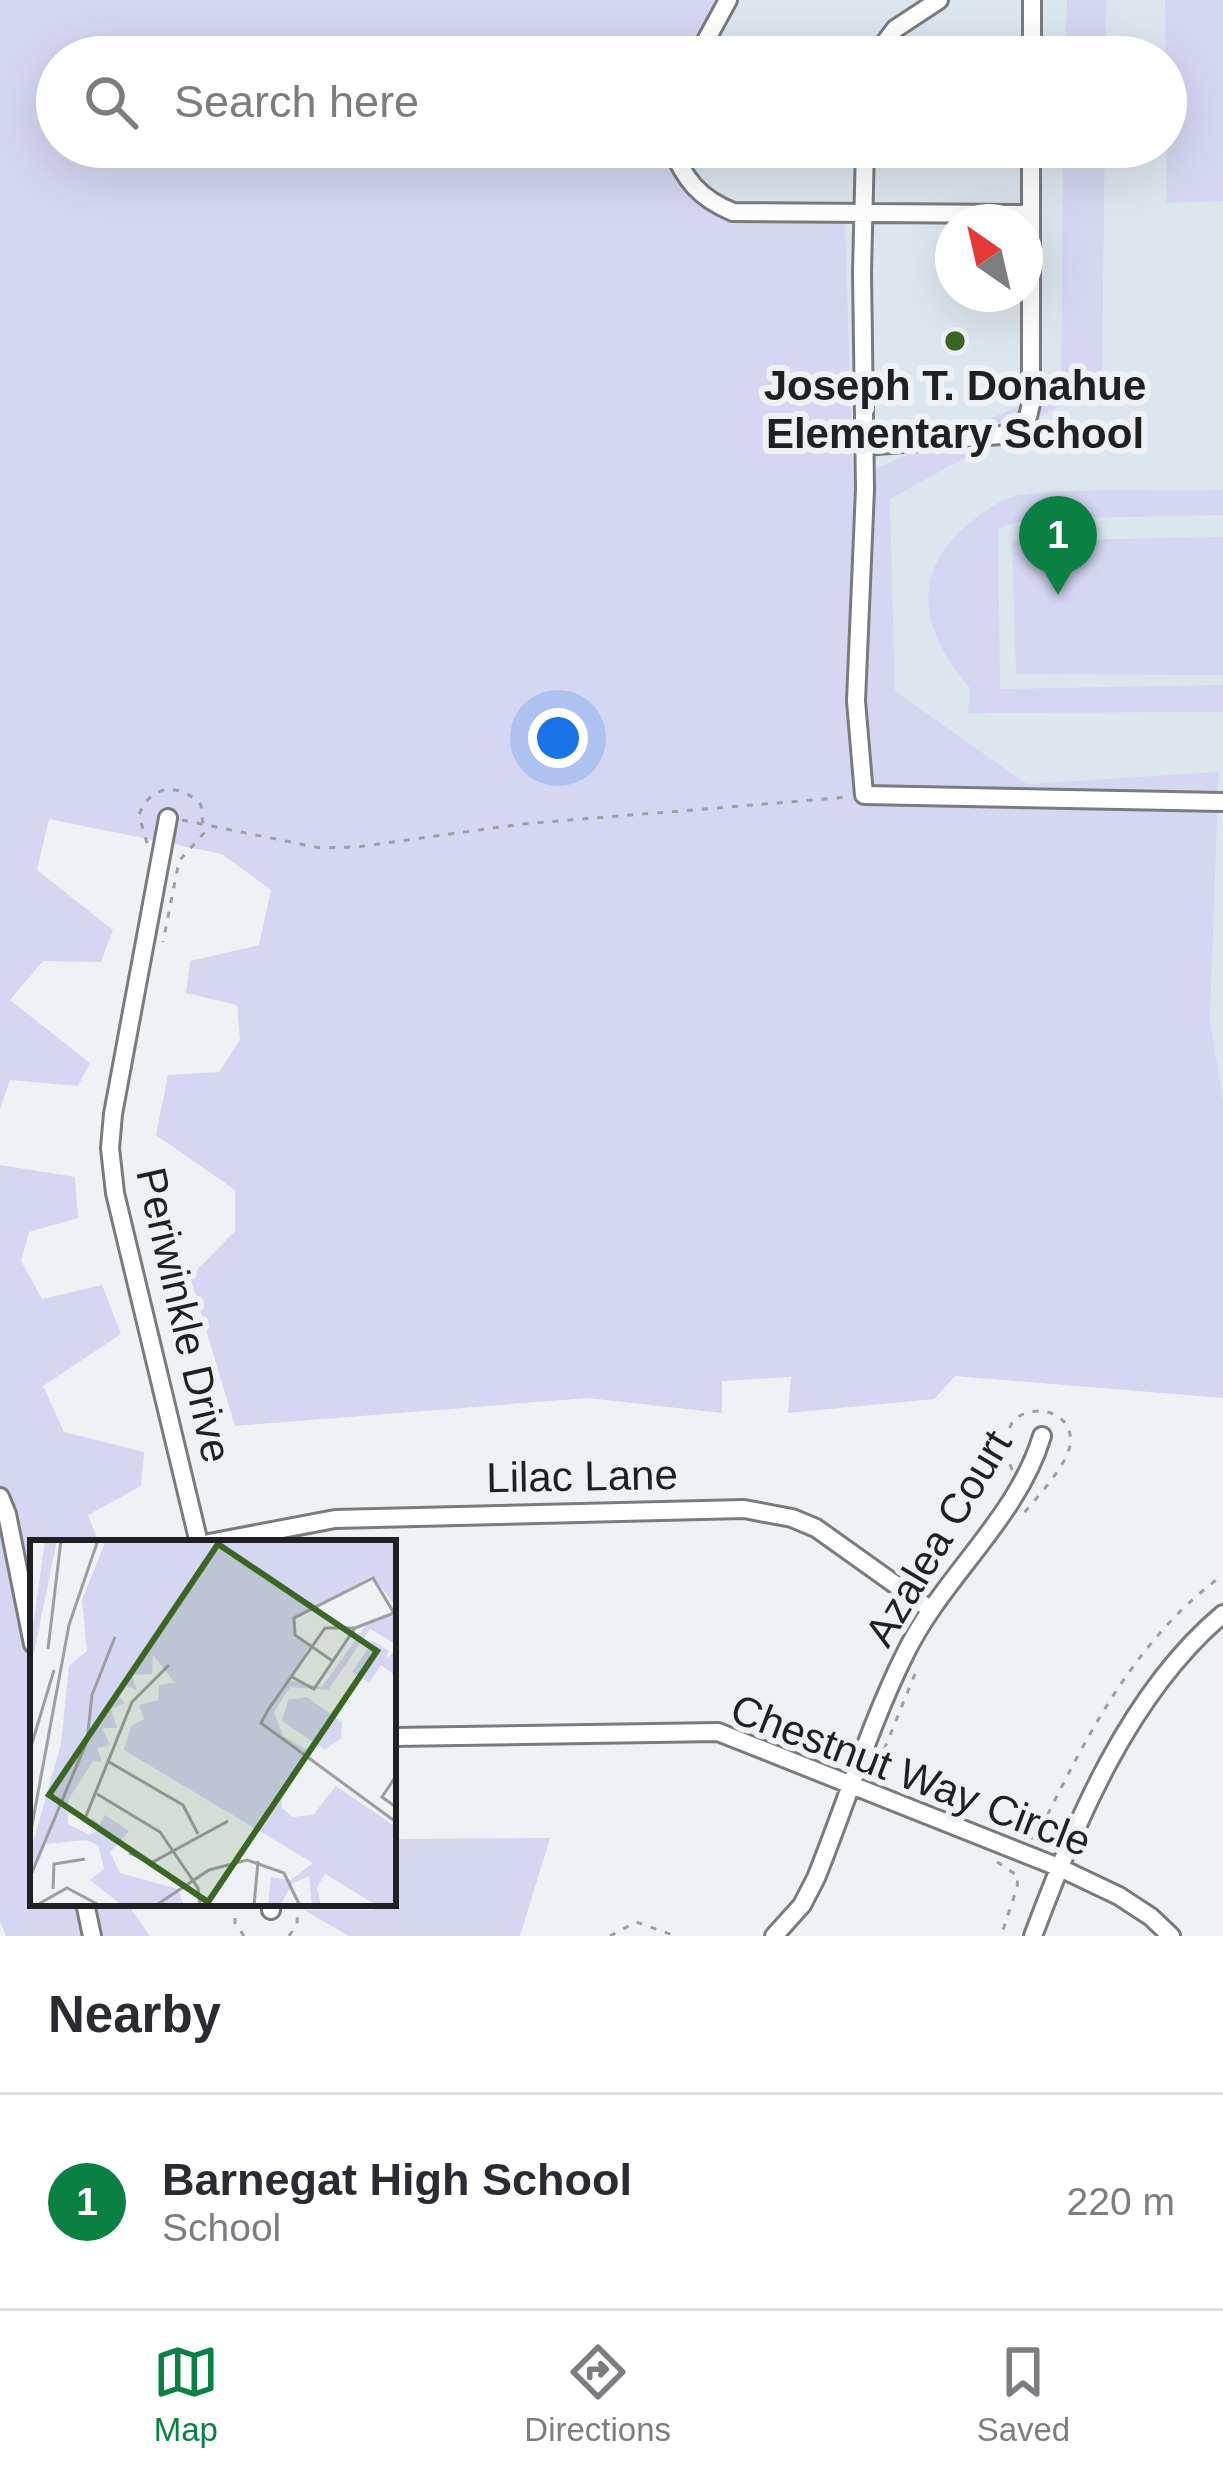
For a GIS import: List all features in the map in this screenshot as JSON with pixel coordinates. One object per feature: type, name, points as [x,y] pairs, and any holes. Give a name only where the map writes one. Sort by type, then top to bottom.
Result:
[{"type":"street","points":[[708,36],[728,0]]},
{"type":"street","points":[[890,36],[939,0]]},
{"type":"street","points":[[1032,0],[1032,36]]},
{"type":"street","points":[[682,168],[692,187],[711,203],[733,212],[935,215]]},
{"type":"street","points":[[864,168],[865,446],[856,701],[864,795],[1223,802]]},
{"type":"street","points":[[1031,168],[1031,204]]},
{"type":"street","points":[[865,446],[1013,434],[1026,425],[1031,404],[1031,312]]},
{"type":"street","name":"Periwinkle Drive","points":[[168,818],[112,1114],[110,1148],[130,1260],[203,1540]]},
{"type":"street","name":"Azalea Court","points":[[774,1936],[802,1905],[905,1654],[931,1610],[1018,1492],[1033,1468],[1042,1436]]},
{"type":"street","points":[[0,1497],[30,1629]]},
{"type":"street","name":"Lilac Lane","points":[[220,1540],[335,1519],[744,1509],[817,1528],[931,1610]]},
{"type":"street","points":[[1033,1936],[1058,1868],[1112,1760],[1160,1679],[1189,1643],[1223,1614]]},
{"type":"street","name":"Chestnut Way Circle","points":[[396,1737],[718,1732],[1058,1868],[1119,1896],[1151,1916],[1171,1936]]},
{"type":"street","points":[[86,1906],[92,1936]]},
{"type":"path","points":[[149,847],[141,835],[139,815],[152,794],[166,788],[191,794],[201,805],[205,825],[199,842],[179,861],[159,960]]},
{"type":"path","points":[[168,818],[320,848],[357,847],[522,824],[864,795]]},
{"type":"path","points":[[1011,1531],[1068,1455],[1070,1437],[1056,1414],[1037,1409],[1013,1420],[1004,1444],[1012,1475]]},
{"type":"path","points":[[1025,1840],[1037,1836],[1117,1689],[1145,1648],[1191,1600],[1223,1575]]},
{"type":"path","points":[[885,1782],[877,1767],[919,1664]]},
{"type":"path","points":[[984,1856],[1018,1876],[1001,1936]]},
{"type":"path","points":[[235,1906],[236,1923],[244,1936]]},
{"type":"path","points":[[289,1936],[297,1924],[298,1906]]},
{"type":"path","points":[[610,1936],[636,1922],[676,1936]]},
{"type":"shaded area","points":[[0,0],[740,0],[719,36],[36,36],[36,168],[686,168],[720,209],[845,215],[853,478],[1061,388],[1063,168],[1105,168],[1102,383],[890,499],[895,691],[1027,784],[1219,772],[1210,1020],[1223,1099],[1223,1398],[955,1376],[934,1399],[788,1413],[791,1377],[722,1381],[722,1413],[588,1398],[235,1426],[190,1277],[235,1231],[235,1190],[156,1135],[168,1075],[219,1072],[240,1040],[237,1005],[186,993],[190,961],[259,945],[271,890],[222,854],[49,819],[37,870],[113,930],[101,962],[43,961],[10,1000],[90,1063],[78,1086],[10,1080],[0,1109]]},
{"type":"shaded area","points":[[740,0],[1067,0],[1066,36],[719,36]]},
{"type":"shaded area","points":[[1067,0],[1106,0],[1106,36],[1066,36]]},
{"type":"shaded area","points":[[1106,0],[1223,0],[1223,1099],[1210,1020],[1219,773],[1027,784],[895,691],[890,499],[1102,383],[1105,168],[1187,168],[1187,36],[1106,36]]},
{"type":"shaded area","points":[[1165,0],[1223,0],[1223,201],[1167,203],[1167,168],[1187,168],[1187,36],[1165,36]]},
{"type":"shaded area","name":"Joseph T. Donahue Elementary School","points":[[686,168],[1063,168],[1061,388],[853,478],[845,216],[720,209]]},
{"type":"shaded area","points":[[1223,490],[1223,515],[1028,519],[998,528],[1000,689],[1223,685],[1223,712],[968,713],[970,688],[941,646],[928,604],[937,562],[971,522],[1019,495]]},
{"type":"shaded area","points":[[1223,537],[1223,675],[1016,674],[1012,541]]},
{"type":"shaded area","points":[[0,1165],[75,1177],[78,1218],[29,1232],[21,1261],[42,1299],[102,1285],[121,1334],[43,1386],[64,1432],[144,1452],[141,1486],[88,1515],[98,1540],[30,1540],[30,1906],[129,1906],[150,1936],[6,1936],[0,1921]]},
{"type":"shaded area","points":[[550,1838],[520,1936],[349,1936],[304,1910],[396,1906],[396,1839]]},
{"type":"place","name":"Joseph T. Donahue Elementary School","points":[[955,341]]},
{"type":"place","name":"Barnegat High School","points":[[1058,595]]}]
